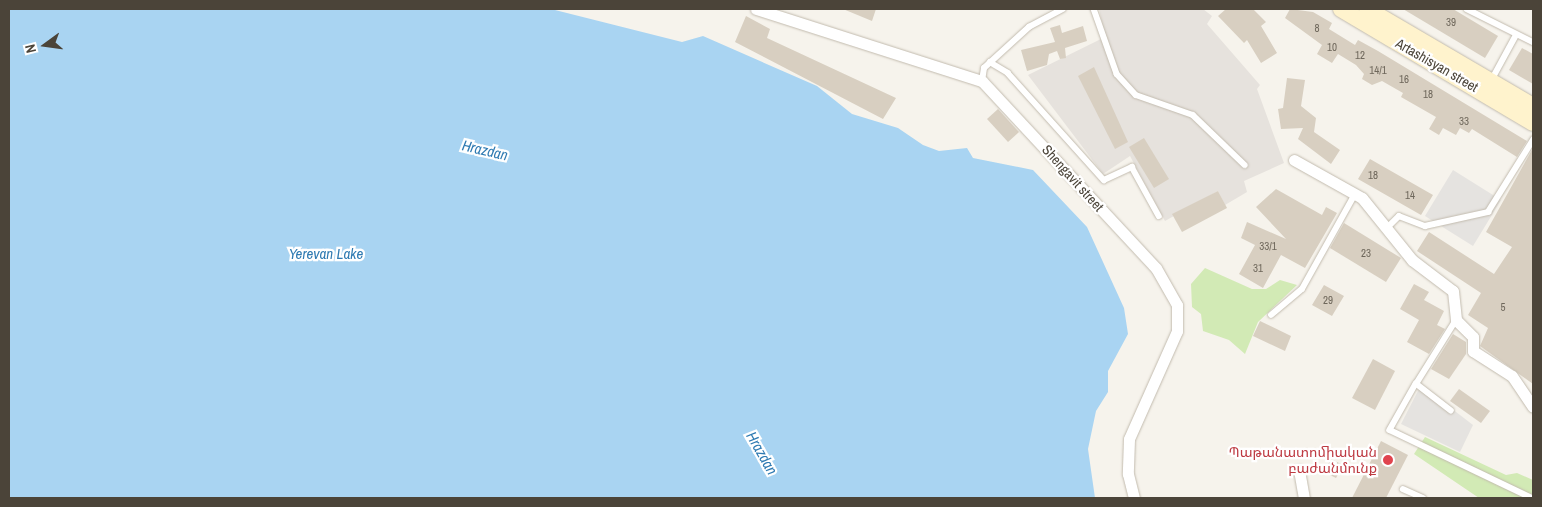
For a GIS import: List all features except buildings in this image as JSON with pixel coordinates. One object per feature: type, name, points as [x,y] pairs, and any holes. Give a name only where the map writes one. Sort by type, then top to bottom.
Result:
[{"type":"street","name":"Shengavit street","points":[[756,9],[982,81],[1156,268],[1177,305],[1177,331],[1129,439],[1128,474],[1134,498]]},
{"type":"street","name":"Artashisyan street","points":[[1341,9],[1488,88],[1533,106]]},
{"type":"street","name":"Artashisyan street","points":[[1373,10],[1488,88],[1533,122]]},
{"type":"street","points":[[1294,160],[1355,194],[1384,230],[1412,260],[1453,291],[1456,320],[1473,337],[1473,351],[1512,376],[1533,407]]},
{"type":"street","points":[[1298,470],[1304,498]]},
{"type":"lane","points":[[982,81],[990,62],[1028,27],[1063,9]]},
{"type":"lane","points":[[1094,9],[1117,74],[1136,95],[1194,115],[1245,164]]},
{"type":"lane","points":[[1467,9],[1515,37],[1533,42]]},
{"type":"lane","points":[[1488,88],[1515,37]]},
{"type":"lane","points":[[990,62],[1008,73],[1104,180],[1132,167],[1160,216]]},
{"type":"lane","points":[[1384,230],[1399,216],[1425,226],[1488,212],[1533,140]]},
{"type":"lane","points":[[1271,315],[1302,289],[1355,194]]},
{"type":"lane","points":[[1456,320],[1390,430],[1532,498]]},
{"type":"lane","points":[[1416,384],[1451,411]]},
{"type":"lane","points":[[1403,489],[1423,498]]},
{"type":"shaded area","points":[[1099,9],[1203,9],[1212,16],[1207,24],[1260,85],[1257,89],[1284,163],[1244,181],[1247,192],[1225,205],[1218,191],[1165,221],[1130,156],[1103,174],[1028,75],[1105,37]]},
{"type":"shaded area","points":[[1453,170],[1501,200],[1473,246],[1425,216]]},
{"type":"shaded area","points":[[1421,385],[1473,425],[1460,452],[1401,424]]},
{"type":"green space","points":[[1205,268],[1252,289],[1266,289],[1280,280],[1297,285],[1258,322],[1245,354],[1229,340],[1203,331],[1201,314],[1192,307],[1191,284]]},
{"type":"green space","points":[[1425,437],[1506,475],[1517,473],[1533,480],[1533,498],[1479,498],[1414,454]]},
{"type":"water","name":"Yerevan Lake","points":[[9,9],[551,9],[682,42],[703,36],[817,86],[852,114],[898,128],[923,145],[939,151],[967,148],[973,158],[1033,170],[1087,227],[1124,308],[1128,334],[1108,371],[1108,392],[1096,411],[1088,449],[1095,498],[9,498]]},
{"type":"place","name":"Պաթանատոմիական բաժանմունք","points":[[1388,460]]},
{"type":"water label","name":"Hrazdan","points":[[485,150]]},
{"type":"water label","name":"Hrazdan","points":[[762,453]]}]
